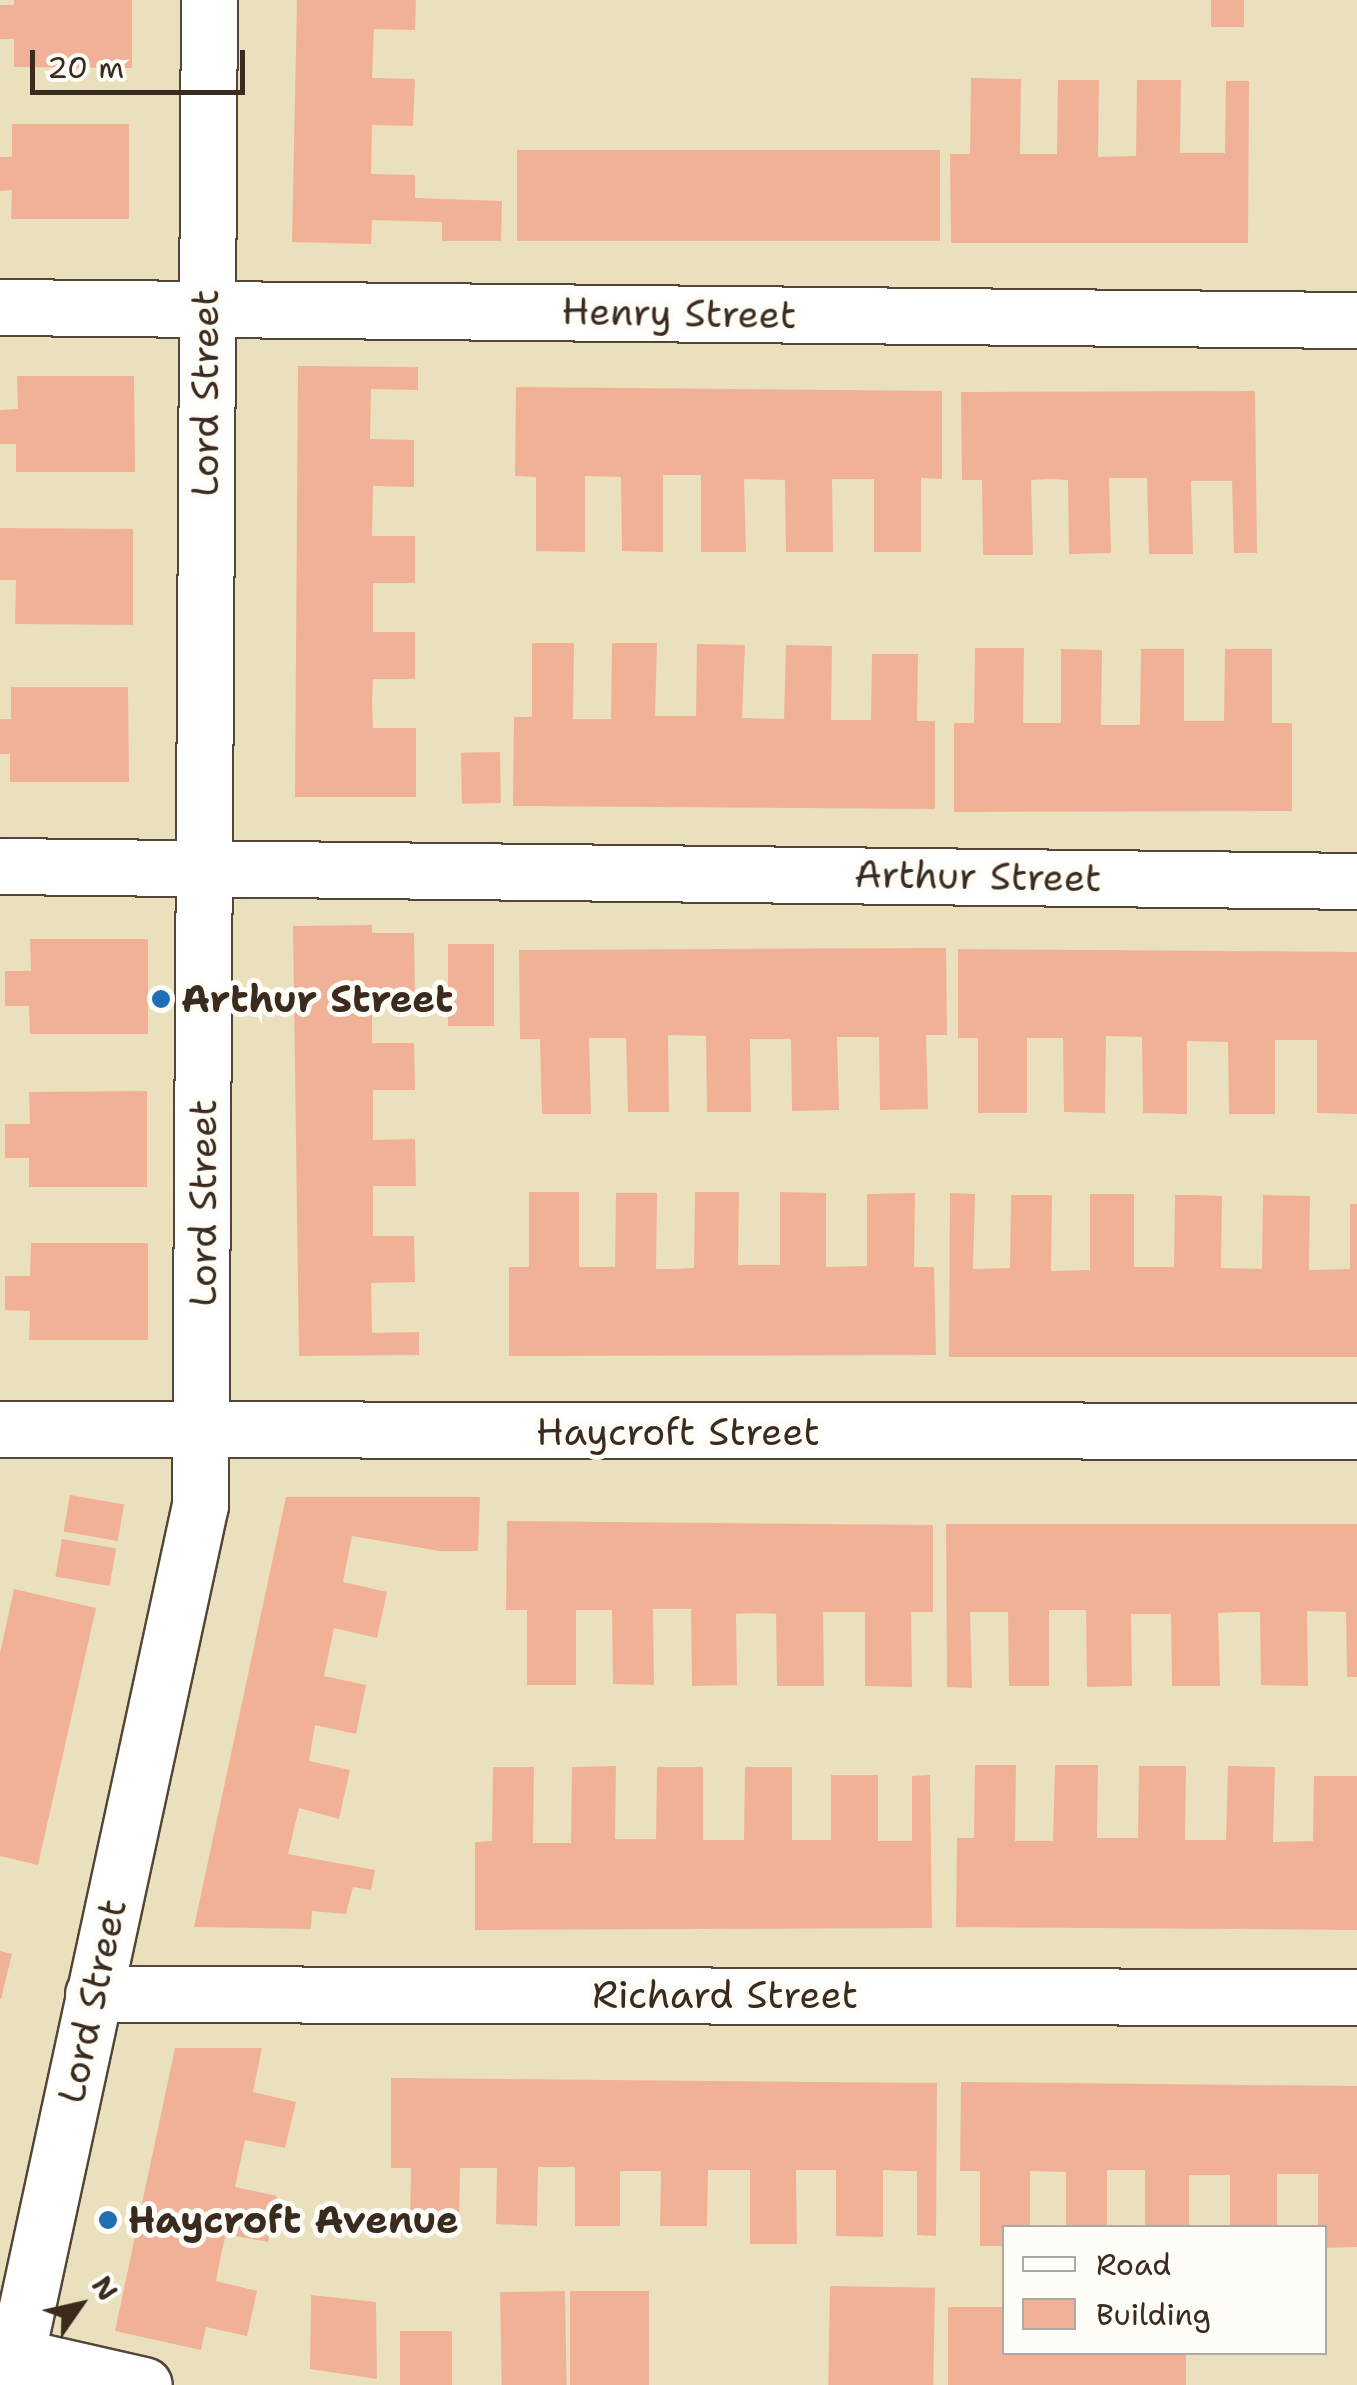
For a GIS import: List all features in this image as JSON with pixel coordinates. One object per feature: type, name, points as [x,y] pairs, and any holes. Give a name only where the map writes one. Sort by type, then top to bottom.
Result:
[{"type":"street","name":"Lord Street","points":[[13,2370],[200,1504],[204,1433],[209,0]]},
{"type":"street","name":"Henry Street","points":[[0,307],[1357,320]]},
{"type":"street","name":"Arthur Street","points":[[0,866],[1357,881]]},
{"type":"street","name":"Haycroft Street","points":[[0,1430],[1357,1431]]},
{"type":"street","name":"Richard Street","points":[[93,1994],[1357,1996]]},
{"type":"street","points":[[13,2370],[144,2385]]},
{"type":"building","points":[[14,0],[132,0],[132,68],[14,67],[14,39],[0,39],[0,5],[14,5]]},
{"type":"building","points":[[297,0],[416,0],[415,30],[374,29],[372,78],[415,79],[413,126],[372,125],[371,174],[415,175],[415,198],[502,201],[501,241],[442,241],[442,222],[372,220],[371,244],[292,242]]},
{"type":"building","points":[[1211,0],[1244,0],[1244,27],[1211,27]]},
{"type":"building","points":[[971,78],[1021,79],[1020,154],[1057,154],[1058,80],[1099,80],[1098,157],[1136,156],[1137,80],[1181,80],[1180,153],[1225,153],[1226,81],[1249,81],[1248,243],[951,243],[950,154],[970,154]]},
{"type":"building","points":[[12,124],[129,124],[129,219],[11,219],[12,190],[0,191],[0,157],[12,157]]},
{"type":"building","points":[[517,150],[940,150],[940,241],[517,241]]},
{"type":"building","points":[[298,366],[418,367],[418,390],[371,389],[370,439],[414,440],[414,487],[373,486],[372,536],[415,536],[415,583],[373,583],[373,632],[415,632],[415,679],[373,679],[372,701],[373,728],[416,728],[416,797],[295,797]]},
{"type":"building","points":[[17,376],[134,376],[135,472],[16,472],[16,444],[0,444],[0,410],[18,409]]},
{"type":"building","points":[[516,387],[942,391],[942,479],[921,478],[921,552],[874,552],[874,479],[832,479],[833,552],[786,552],[785,480],[744,479],[746,552],[701,552],[701,475],[663,475],[663,552],[622,551],[621,477],[585,476],[585,552],[536,551],[536,477],[515,476]]},
{"type":"building","points":[[1255,391],[1257,553],[1234,553],[1232,481],[1191,481],[1193,554],[1149,554],[1147,478],[1109,478],[1111,553],[1069,554],[1068,480],[1051,479],[1031,480],[1033,555],[983,555],[982,480],[962,480],[961,392]]},
{"type":"building","points":[[0,528],[133,529],[133,625],[15,624],[16,580],[0,580]]},
{"type":"building","points":[[532,643],[574,643],[573,719],[611,719],[612,643],[657,643],[655,716],[696,716],[697,644],[745,645],[742,718],[784,719],[786,645],[832,646],[831,720],[871,720],[872,654],[918,654],[917,721],[935,721],[935,809],[513,806],[514,717],[532,717]]},
{"type":"building","points":[[975,648],[1024,648],[1023,723],[1061,723],[1061,649],[1102,650],[1101,725],[1140,725],[1141,649],[1184,649],[1184,721],[1224,721],[1225,649],[1272,649],[1272,723],[1292,723],[1292,811],[954,812],[954,723],[974,723]]},
{"type":"building","points":[[11,687],[128,687],[129,782],[10,782],[10,754],[0,754],[0,719],[11,719]]},
{"type":"building","points":[[500,752],[501,803],[462,804],[461,753]]},
{"type":"building","points":[[372,925],[372,933],[414,933],[415,994],[372,994],[372,1043],[414,1043],[415,1090],[373,1090],[373,1140],[415,1139],[416,1186],[373,1186],[373,1236],[414,1236],[415,1282],[371,1283],[372,1333],[419,1332],[419,1355],[299,1356],[293,926]]},
{"type":"building","points":[[30,939],[148,939],[148,1034],[30,1034],[29,1006],[5,1006],[5,971],[31,971]]},
{"type":"building","points":[[448,944],[494,944],[494,1026],[448,1026]]},
{"type":"building","points":[[946,948],[947,1035],[926,1035],[928,1109],[880,1110],[879,1037],[837,1037],[839,1110],[792,1111],[791,1039],[750,1039],[751,1112],[707,1112],[706,1036],[668,1035],[669,1112],[628,1112],[626,1038],[589,1038],[591,1114],[542,1114],[540,1039],[520,1039],[519,950]]},
{"type":"building","points":[[958,949],[1357,952],[1357,1114],[1317,1113],[1317,1040],[1275,1040],[1275,1114],[1229,1114],[1228,1042],[1187,1041],[1187,1114],[1143,1113],[1142,1037],[1106,1036],[1105,1113],[1064,1112],[1063,1038],[1027,1038],[1027,1113],[978,1113],[978,1038],[958,1038]]},
{"type":"building","points":[[147,1091],[147,1187],[29,1187],[29,1158],[5,1158],[5,1124],[30,1124],[29,1092]]},
{"type":"building","points":[[529,1192],[579,1192],[579,1267],[615,1267],[616,1193],[657,1193],[656,1269],[694,1268],[695,1192],[739,1192],[738,1265],[780,1265],[780,1192],[826,1193],[826,1267],[867,1266],[867,1194],[915,1193],[914,1267],[934,1267],[936,1355],[509,1356],[509,1267],[529,1267]]},
{"type":"building","points":[[950,1193],[975,1194],[973,1269],[1010,1268],[1011,1195],[1052,1195],[1051,1271],[1090,1270],[1090,1194],[1134,1194],[1134,1267],[1174,1267],[1175,1195],[1198,1195],[1222,1196],[1221,1268],[1262,1269],[1263,1195],[1310,1196],[1309,1270],[1350,1269],[1350,1204],[1357,1204],[1357,1357],[949,1357]]},
{"type":"building","points":[[31,1243],[148,1243],[148,1340],[29,1340],[30,1311],[5,1310],[5,1276],[30,1276]]},
{"type":"building","points":[[70,1495],[124,1505],[118,1541],[64,1531]]},
{"type":"building","points":[[286,1497],[480,1497],[478,1551],[440,1551],[352,1536],[343,1582],[387,1592],[377,1638],[334,1628],[324,1676],[366,1685],[356,1734],[315,1725],[309,1761],[350,1770],[339,1819],[299,1808],[288,1854],[375,1870],[371,1890],[353,1887],[346,1914],[312,1911],[311,1929],[194,1927]]},
{"type":"building","points":[[507,1521],[933,1525],[933,1612],[911,1612],[912,1687],[865,1686],[865,1612],[823,1612],[824,1686],[777,1686],[776,1614],[756,1613],[736,1614],[737,1685],[692,1686],[691,1609],[653,1609],[654,1685],[613,1684],[612,1610],[576,1610],[576,1685],[527,1685],[527,1610],[506,1610]]},
{"type":"building","points":[[946,1524],[1357,1524],[1357,1677],[1347,1677],[1346,1612],[1307,1611],[1308,1686],[1261,1685],[1260,1612],[1240,1612],[1218,1613],[1220,1686],[1172,1686],[1171,1614],[1131,1614],[1132,1686],[1087,1687],[1086,1610],[1049,1610],[1049,1686],[1009,1686],[1008,1612],[970,1612],[972,1688],[947,1687]]},
{"type":"building","points":[[62,1539],[116,1549],[110,1586],[55,1576]]},
{"type":"building","points":[[14,1589],[96,1608],[38,1865],[0,1856],[0,1653]]},
{"type":"building","points":[[975,1765],[1016,1765],[1015,1841],[1053,1841],[1055,1765],[1098,1765],[1097,1838],[1138,1838],[1139,1766],[1186,1766],[1185,1840],[1226,1840],[1228,1766],[1275,1767],[1273,1842],[1313,1841],[1314,1776],[1357,1776],[1357,1930],[956,1927],[957,1838],[974,1838]]},
{"type":"building","points":[[616,1766],[615,1839],[656,1839],[657,1767],[703,1767],[703,1840],[744,1840],[745,1767],[792,1767],[792,1840],[831,1840],[831,1775],[878,1775],[878,1841],[912,1841],[912,1776],[930,1775],[932,1928],[475,1930],[475,1842],[492,1841],[493,1767],[534,1767],[533,1843],[571,1843],[572,1767]]},
{"type":"building","points":[[0,1951],[12,1954],[1,1999],[0,1999]]},
{"type":"building","points":[[175,2048],[262,2048],[253,2092],[296,2102],[285,2148],[245,2140],[235,2187],[277,2196],[268,2242],[226,2234],[221,2255],[216,2281],[257,2291],[247,2336],[206,2327],[201,2350],[115,2331]]},
{"type":"building","points":[[391,2078],[937,2083],[936,2236],[917,2235],[917,2171],[883,2170],[883,2237],[836,2236],[836,2170],[796,2170],[797,2244],[750,2244],[750,2170],[708,2170],[707,2226],[660,2226],[661,2171],[620,2171],[620,2226],[575,2226],[575,2167],[538,2167],[537,2226],[496,2224],[497,2168],[460,2168],[459,2226],[410,2225],[411,2168],[391,2168]]},
{"type":"building","points":[[961,2082],[1357,2086],[1357,2247],[1327,2248],[1327,2225],[1318,2225],[1318,2174],[1277,2174],[1277,2225],[1230,2225],[1230,2175],[1189,2175],[1189,2225],[1145,2225],[1145,2170],[1107,2170],[1107,2225],[1066,2225],[1066,2172],[1030,2171],[1030,2225],[1002,2225],[1002,2246],[980,2246],[980,2171],[960,2171]]},
{"type":"building","points":[[830,2286],[935,2288],[933,2385],[828,2385]]},
{"type":"building","points":[[565,2291],[567,2385],[502,2385],[500,2292]]},
{"type":"building","points":[[570,2291],[649,2291],[649,2385],[570,2385]]},
{"type":"building","points":[[311,2295],[376,2302],[377,2379],[310,2369]]},
{"type":"building","points":[[948,2307],[1002,2307],[1002,2355],[1186,2355],[1186,2385],[948,2385]]},
{"type":"building","points":[[400,2331],[452,2331],[452,2385],[400,2385]]},
{"type":"place","name":"Arthur Street","points":[[161,999]]},
{"type":"place","name":"Haycroft Avenue","points":[[108,2220]]}]
